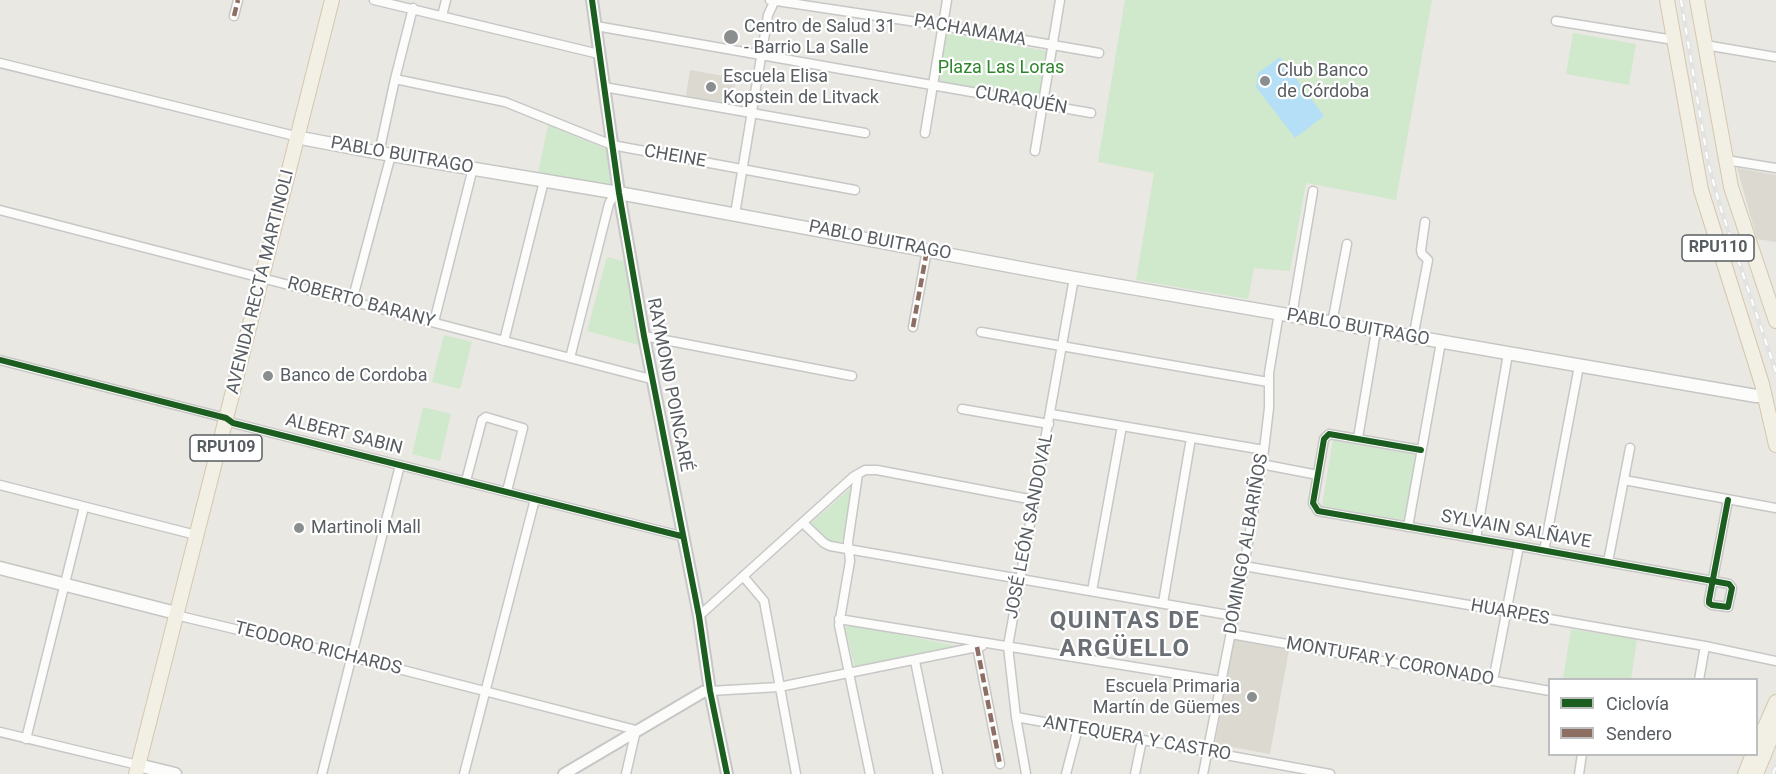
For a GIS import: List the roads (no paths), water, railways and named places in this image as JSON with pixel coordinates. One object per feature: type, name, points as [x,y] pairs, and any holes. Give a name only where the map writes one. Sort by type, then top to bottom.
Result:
[{"type":"main road","name":"AVENIDA RECTA MARTINOLI","points":[[302,138],[332,0]]},
{"type":"main road","name":"AVENIDA RECTA MARTINOLI","points":[[141,770],[265,279],[340,0]]},
{"type":"main road","name":"RPU110","points":[[1667,0],[1701,190],[1769,397]]},
{"type":"main road","name":"RPU110","points":[[1697,0],[1736,204],[1772,298],[1776,321]]},
{"type":"main road","name":"PABLO BUITRAGO","points":[[302,138],[617,192],[1074,278],[1413,338],[1769,397]]},
{"type":"main road","points":[[1769,397],[1776,445]]},
{"type":"main road","name":"AVENIDA RECTA MARTINOLI","points":[[180,615],[196,535],[230,421]]},
{"type":"main road","name":"TEODORO RICHARDS","points":[[0,568],[180,615]]},
{"type":"main road","points":[[1758,742],[1776,702]]},
{"type":"main road","points":[[1756,774],[1776,726]]},
{"type":"main road","points":[[1745,774],[1752,756]]},
{"type":"main road","points":[[141,770],[175,774]]},
{"type":"street","points":[[234,15],[238,0]]},
{"type":"street","points":[[374,0],[599,54]]},
{"type":"street","points":[[442,16],[446,0]]},
{"type":"street","name":"RAYMOND POINCARÉ","points":[[592,0],[617,192],[681,536],[699,616],[710,691],[727,774]]},
{"type":"street","points":[[735,214],[768,15],[773,0]]},
{"type":"street","name":"PACHAMAMA","points":[[773,0],[1099,53]]},
{"type":"street","points":[[925,133],[947,0]]},
{"type":"street","points":[[1035,151],[1060,0]]},
{"type":"street","points":[[352,302],[385,154],[395,79],[413,8]]},
{"type":"street","points":[[1556,21],[1674,40]]},
{"type":"street","name":"CURAQUÉN","points":[[596,26],[1091,113]]},
{"type":"street","points":[[1705,45],[1776,57]]},
{"type":"street","name":"PABLO BUITRAGO","points":[[0,63],[302,138]]},
{"type":"street","name":"CHEINE","points":[[395,79],[504,102],[612,145],[855,189]]},
{"type":"street","points":[[604,87],[865,133]]},
{"type":"street","points":[[1726,160],[1776,168]]},
{"type":"street","points":[[434,322],[473,168]]},
{"type":"street","points":[[504,341],[544,181]]},
{"type":"street","name":"DOMINGO ALBARIÑOS","points":[[1203,774],[1244,566],[1261,464],[1269,408],[1268,382],[1286,314],[1313,191]]},
{"type":"street","points":[[570,358],[609,204],[617,192]]},
{"type":"street","name":"ROBERTO BARANY","points":[[0,210],[651,379]]},
{"type":"street","points":[[1413,338],[1428,260],[1420,250],[1425,222]]},
{"type":"street","points":[[1332,323],[1347,244]]},
{"type":"street","points":[[913,327],[927,250]]},
{"type":"street","name":"JOSÉ LEÓN SANDOVAL","points":[[1026,774],[1016,717],[1008,646],[1074,278]]},
{"type":"street","points":[[1358,438],[1376,331]]},
{"type":"street","points":[[981,332],[1268,382]]},
{"type":"street","points":[[644,336],[852,376]]},
{"type":"street","points":[[1408,527],[1441,342]]},
{"type":"street","points":[[1476,538],[1508,354]]},
{"type":"street","name":"ALBERT SABIN","points":[[0,360],[681,536]]},
{"type":"street","points":[[1544,550],[1579,366]]},
{"type":"street","points":[[962,409],[1049,424]]},
{"type":"street","points":[[1051,414],[1263,450]]},
{"type":"street","points":[[466,481],[482,420],[486,417],[523,429],[507,491]]},
{"type":"street","points":[[1092,591],[1122,426]]},
{"type":"street","points":[[1261,464],[1318,475],[1324,439],[1329,434],[1421,450]]},
{"type":"street","points":[[1163,603],[1191,438]]},
{"type":"street","points":[[1608,562],[1630,448]]},
{"type":"street","points":[[322,774],[400,465]]},
{"type":"street","points":[[699,616],[858,474],[865,471],[877,470],[1034,500]]},
{"type":"street","points":[[858,474],[848,550],[850,561],[839,619],[870,774]]},
{"type":"street","name":"SYLVAIN SALÑAVE","points":[[1318,475],[1313,503],[1318,511],[1713,581]]},
{"type":"street","points":[[1624,480],[1776,508]]},
{"type":"street","points":[[0,485],[196,535]]},
{"type":"street","points":[[464,774],[535,499]]},
{"type":"street","points":[[1713,581],[1729,584],[1732,588],[1728,607],[1709,603],[1713,581],[1728,500]]},
{"type":"street","points":[[26,739],[84,507]]},
{"type":"street","points":[[803,524],[824,543],[848,550],[1234,616]]},
{"type":"street","points":[[1493,681],[1519,546]]},
{"type":"street","name":"HUARPES","points":[[1244,566],[1705,646],[1776,662]]},
{"type":"street","points":[[743,576],[764,601],[796,774]]},
{"type":"street","name":"TEODORO RICHARDS","points":[[180,615],[485,690],[636,730]]},
{"type":"street","points":[[839,619],[1221,681]]},
{"type":"street","name":"MONTUFAR Y CORONADO","points":[[1231,634],[1548,691]]},
{"type":"street","points":[[564,774],[703,692],[779,687],[988,645]]},
{"type":"street","points":[[1699,678],[1705,646]]},
{"type":"street","points":[[977,647],[1000,764]]},
{"type":"street","points":[[915,661],[938,774]]},
{"type":"street","name":"ANTEQUERA Y CASTRO","points":[[1016,717],[1326,774]]},
{"type":"street","points":[[1066,774],[1078,728]]},
{"type":"street","points":[[626,774],[636,730]]},
{"type":"street","points":[[0,732],[141,770]]},
{"type":"street","points":[[1135,774],[1142,740]]},
{"type":"street","points":[[1579,774],[1582,756]]},
{"type":"water","points":[[1280,57],[1324,116],[1295,138],[1256,87],[1258,73]]},
{"type":"railway","points":[[1681,0],[1708,163],[1721,209],[1776,372]]},
{"type":"railway","points":[[1773,774],[1776,766]]},
{"type":"place","name":"Centro de Salud 31 - Barrio La Salle","points":[[731,37]]},
{"type":"place","name":"Club Banco de Córdoba","points":[[1265,81]]},
{"type":"place","name":"Escuela Elisa Kopstein de Litvack","points":[[711,87]]},
{"type":"place","name":"Banco de Cordoba","points":[[268,376]]},
{"type":"place","name":"Martinoli Mall","points":[[299,528]]},
{"type":"place","name":"Escuela Primaria Martín de Güemes","points":[[1252,697]]},
{"type":"district","name":"QUINTAS DE ARGÜELLO","points":[[1125,636]]},
{"type":"park label","name":"Plaza Las Loras","points":[[1001,68]]}]
